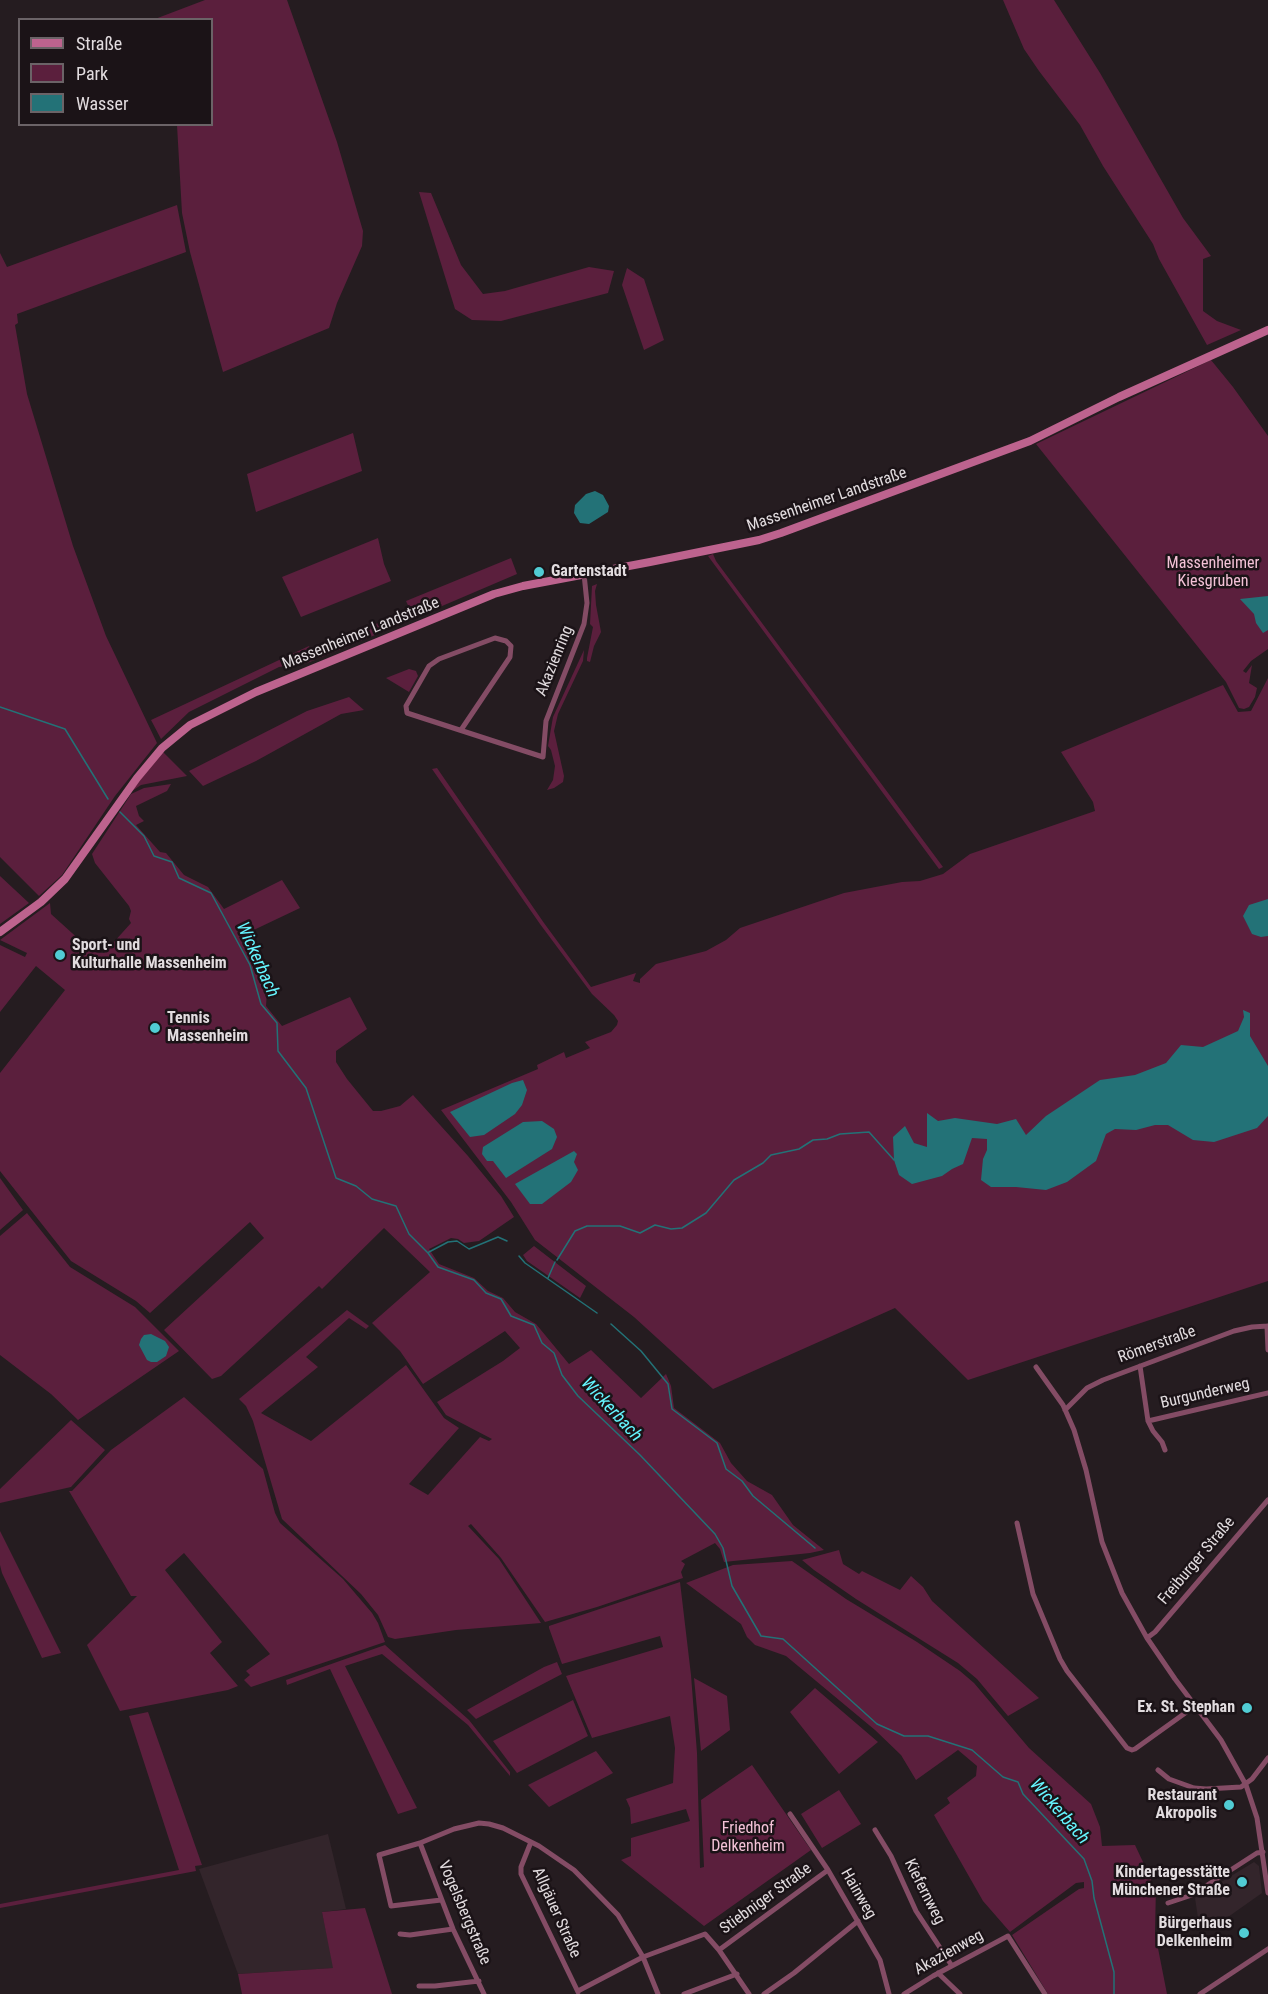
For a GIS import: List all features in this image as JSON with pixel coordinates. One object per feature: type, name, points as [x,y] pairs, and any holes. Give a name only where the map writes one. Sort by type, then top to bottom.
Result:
[{"type":"street","name":"Massenheimer Landstraße","points":[[0,932],[54,891],[65,879],[150,761],[178,734],[205,716],[255,692],[494,594],[523,586],[759,540],[781,533],[1030,441],[1150,383],[1268,330]]},
{"type":"street","name":"Akazienring","points":[[461,730],[543,757],[546,721],[584,624],[587,603],[584,574]]},
{"type":"street","points":[[495,638],[506,641],[511,645],[510,657],[461,730],[407,713],[406,706],[423,672],[439,659],[495,638]]},
{"type":"street","points":[[1268,1326],[1268,1350]]},
{"type":"street","name":"Römerstraße","points":[[1065,1410],[1087,1388],[1140,1366],[1234,1331],[1268,1326]]},
{"type":"street","points":[[1140,1366],[1148,1421],[1165,1450]]},
{"type":"street","points":[[1036,1367],[1050,1384],[1065,1410],[1082,1456],[1102,1542],[1112,1572],[1147,1638],[1230,1755],[1246,1785],[1256,1814],[1268,1893]]},
{"type":"street","name":"Burgunderweg","points":[[1148,1421],[1268,1393]]},
{"type":"street","name":"Freiburger Straße","points":[[1147,1638],[1155,1632],[1268,1500]]},
{"type":"street","points":[[1017,1522],[1033,1593],[1060,1659],[1127,1748],[1135,1749],[1195,1706]]},
{"type":"street","points":[[1158,1770],[1169,1779],[1200,1789],[1246,1785],[1268,1758]]},
{"type":"street","name":"Hainweg","points":[[790,1814],[828,1870],[880,1960],[889,1994]]},
{"type":"street","points":[[441,1900],[391,1906],[378,1856],[420,1843],[454,1829],[484,1823],[503,1828],[531,1842],[574,1869],[618,1916],[644,1957],[658,1994]]},
{"type":"street","name":"Kiefernweg","points":[[875,1830],[891,1856],[916,1911],[952,1966]]},
{"type":"street","name":"Allgäuer Straße","points":[[531,1842],[521,1867],[521,1874],[578,1992]]},
{"type":"street","name":"Vogelsbergstraße","points":[[420,1843],[453,1929],[484,1994]]},
{"type":"street","points":[[1168,1903],[1192,1895],[1263,1851]]},
{"type":"street","name":"Stiebniger Straße","points":[[719,1950],[828,1870]]},
{"type":"street","points":[[764,1994],[795,1973],[858,1921]]},
{"type":"street","points":[[400,1934],[410,1935],[453,1929]]},
{"type":"street","points":[[578,1992],[644,1957],[705,1934],[737,1974],[749,1994]]},
{"type":"street","name":"Akazienweg","points":[[908,1993],[938,1973],[1008,1936],[1045,1994]]},
{"type":"street","points":[[1200,1994],[1268,1948]]},
{"type":"street","points":[[938,1973],[960,1994]]},
{"type":"street","points":[[684,1994],[737,1974]]},
{"type":"street","points":[[419,1986],[478,1981]]},
{"type":"shaded area","points":[[328,1834],[346,1909],[322,1912],[334,1968],[238,1974],[199,1869]]},
{"type":"shaded area","name":"Kindertagesstätte Münchener Straße","points":[[1254,1862],[1259,1866],[1262,1893],[1228,1917],[1198,1918],[1195,1898]]},
{"type":"green space","points":[[205,0],[287,0],[337,142],[363,231],[362,246],[337,303],[329,328],[223,372],[190,252],[182,213],[177,126],[213,126],[213,18],[158,18]]},
{"type":"green space","points":[[1003,0],[1054,0],[1100,73],[1183,218],[1211,256],[1203,259],[1203,311],[1217,321],[1241,330],[1207,345],[1153,244],[1103,166],[1080,125],[1024,49]]},
{"type":"green space","points":[[419,192],[431,193],[461,265],[483,294],[505,291],[589,267],[614,271],[608,293],[501,321],[472,320],[455,309]]},
{"type":"green space","points":[[177,205],[186,252],[17,314],[18,323],[15,325],[27,394],[73,546],[106,636],[157,743],[115,796],[62,875],[39,896],[0,857],[0,253],[7,267]]},
{"type":"green space","points":[[627,268],[644,279],[664,340],[644,350],[622,285]]},
{"type":"green space","name":"Massenheimer Kiesgruben","points":[[1211,360],[1268,436],[1268,649],[1251,661],[1243,671],[1246,673],[1252,665],[1249,683],[1257,688],[1249,707],[1244,709],[1239,708],[1226,682],[1036,444]]},
{"type":"green space","points":[[353,433],[362,471],[256,512],[247,474]]},
{"type":"green space","points":[[378,538],[391,581],[301,617],[282,577]]},
{"type":"green space","points":[[713,554],[943,867],[939,869],[708,556]]},
{"type":"green space","points":[[511,558],[517,574],[414,618],[406,601]]},
{"type":"green space","points":[[597,584],[596,605],[601,632],[590,662],[587,658],[593,627],[590,624],[592,586]]},
{"type":"green space","points":[[405,612],[409,621],[319,658],[315,649]]},
{"type":"green space","points":[[309,646],[315,660],[279,667],[189,712],[161,739],[151,720]]},
{"type":"green space","points":[[584,650],[583,661],[558,714],[554,731],[564,776],[563,782],[547,790],[553,780],[555,766],[548,746],[553,717]]},
{"type":"green space","points":[[409,669],[416,671],[418,676],[409,692],[386,678]]},
{"type":"green space","points":[[1268,678],[1268,1281],[968,1380],[895,1308],[713,1389],[634,1317],[535,1240],[511,1202],[441,1110],[538,1069],[537,1065],[564,1052],[566,1058],[590,1048],[585,1042],[611,1032],[618,1021],[592,994],[540,924],[432,769],[437,768],[591,987],[636,973],[633,981],[640,983],[640,979],[656,964],[706,951],[726,940],[740,928],[844,893],[902,882],[920,881],[943,874],[970,854],[1095,811],[1093,802],[1061,752],[1223,685],[1238,712],[1251,711]]},
{"type":"green space","points":[[349,697],[364,710],[341,714],[256,761],[203,786],[189,771],[307,711]]},
{"type":"green space","points":[[163,752],[187,776],[141,785],[132,791],[150,766]]},
{"type":"green space","points":[[171,784],[167,791],[136,806],[139,816],[144,821],[136,825],[160,852],[166,853],[184,875],[208,887],[224,909],[282,880],[300,908],[239,937],[255,961],[267,991],[266,1006],[282,1026],[350,997],[367,1029],[336,1051],[336,1062],[347,1079],[373,1111],[400,1106],[413,1095],[468,1156],[501,1196],[514,1217],[479,1241],[464,1243],[451,1238],[429,1249],[439,1264],[474,1278],[488,1291],[503,1298],[515,1312],[536,1324],[569,1364],[591,1350],[641,1398],[666,1374],[671,1386],[674,1408],[720,1443],[731,1463],[747,1481],[772,1495],[793,1525],[824,1550],[724,1562],[720,1549],[715,1543],[681,1561],[685,1564],[681,1572],[683,1578],[545,1622],[501,1558],[471,1524],[468,1526],[499,1559],[541,1623],[456,1630],[395,1639],[388,1637],[378,1615],[361,1594],[282,1519],[253,1421],[246,1406],[239,1399],[347,1310],[369,1326],[366,1329],[349,1318],[306,1357],[318,1367],[261,1413],[311,1441],[406,1365],[444,1418],[459,1428],[409,1484],[428,1495],[480,1437],[489,1441],[492,1439],[446,1415],[437,1402],[520,1348],[505,1331],[423,1384],[400,1351],[372,1323],[430,1272],[384,1228],[322,1289],[319,1286],[221,1376],[212,1379],[164,1330],[264,1238],[250,1222],[150,1313],[136,1301],[71,1261],[0,1171],[0,1073],[65,990],[36,966],[0,1012],[0,945],[25,957],[27,953],[0,940],[50,903],[51,914],[93,952],[104,953],[131,923],[129,919],[131,911],[95,863],[92,854],[131,794],[144,788]]},
{"type":"green space","points":[[0,876],[29,903],[0,924]]},
{"type":"green space","points":[[0,1178],[23,1210],[0,1230]]},
{"type":"green space","points":[[27,1213],[70,1267],[135,1307],[179,1351],[78,1420],[51,1394],[0,1355],[0,1236]]},
{"type":"green space","points":[[534,1246],[586,1286],[580,1298],[527,1261],[523,1255]]},
{"type":"green space","points":[[184,1397],[263,1469],[280,1523],[343,1579],[372,1613],[385,1642],[251,1687],[244,1680],[250,1675],[246,1671],[270,1654],[184,1553],[165,1570],[222,1642],[210,1653],[238,1686],[228,1690],[120,1711],[87,1645],[137,1596],[131,1596],[69,1491],[72,1491],[111,1450]]},
{"type":"green space","points":[[71,1420],[105,1450],[71,1487],[0,1503],[0,1489]]},
{"type":"green space","points":[[0,1531],[61,1653],[42,1658],[2,1573]]},
{"type":"green space","points":[[839,1550],[843,1564],[859,1574],[862,1571],[900,1590],[911,1576],[923,1587],[932,1601],[1039,1698],[1008,1716],[977,1679],[958,1663],[856,1599],[802,1560]]},
{"type":"green space","points":[[792,1561],[846,1599],[960,1671],[974,1683],[1029,1748],[1091,1804],[1100,1827],[1102,1846],[1135,1845],[1151,1879],[1150,1885],[1156,1886],[1155,1933],[1167,1994],[1048,1994],[1012,1935],[1079,1889],[1084,1888],[1084,1882],[1076,1883],[1010,1932],[983,1901],[934,1815],[950,1803],[947,1798],[976,1776],[977,1766],[958,1750],[916,1780],[901,1755],[875,1730],[786,1656],[755,1645],[747,1637],[741,1624],[686,1583],[733,1565]]},
{"type":"green space","name":"Friedhof Delkenheim","points":[[680,1582],[697,1753],[700,1868],[704,1867],[701,1800],[752,1765],[811,1850],[704,1926],[621,1860],[631,1856],[631,1838],[690,1821],[686,1809],[631,1824],[630,1808],[626,1799],[673,1783],[675,1748],[670,1716],[592,1738],[566,1676],[663,1647],[660,1636],[562,1664],[549,1628],[549,1626]]},
{"type":"green space","points":[[385,1645],[469,1720],[510,1772],[510,1776],[468,1725],[382,1654],[345,1666],[417,1808],[398,1814],[330,1669],[287,1685],[286,1680]]},
{"type":"green space","points":[[557,1662],[562,1674],[476,1719],[467,1710],[544,1667]]},
{"type":"green space","points":[[694,1678],[727,1696],[730,1730],[701,1751]]},
{"type":"green space","points":[[815,1688],[878,1742],[839,1774],[790,1712]]},
{"type":"green space","points":[[573,1700],[588,1736],[517,1773],[493,1741]]},
{"type":"green space","points":[[148,1712],[202,1865],[195,1866],[196,1871],[0,1908],[0,1904],[179,1870],[129,1716]]},
{"type":"green space","points":[[596,1751],[613,1773],[549,1807],[528,1785]]},
{"type":"green space","points":[[839,1790],[861,1824],[822,1848],[801,1814]]},
{"type":"green space","points":[[365,1908],[392,1994],[242,1994],[238,1974],[333,1968],[322,1912]]},
{"type":"water","points":[[595,491],[603,495],[609,506],[608,512],[589,524],[580,523],[574,513],[575,505],[586,494]]},
{"type":"water","points":[[1268,596],[1268,630],[1263,633],[1256,623],[1254,614],[1240,599]]},
{"type":"water","points":[[1268,899],[1268,936],[1261,937],[1252,934],[1243,916],[1249,905]]},
{"type":"water","points":[[1243,1010],[1250,1013],[1250,1036],[1268,1066],[1268,1116],[1257,1128],[1214,1142],[1193,1140],[1168,1125],[1155,1125],[1136,1130],[1115,1129],[1106,1134],[1096,1161],[1067,1182],[1046,1190],[991,1187],[981,1180],[987,1139],[972,1138],[963,1164],[942,1176],[912,1184],[899,1175],[894,1160],[893,1137],[905,1126],[914,1143],[927,1147],[927,1113],[938,1121],[955,1118],[997,1124],[1016,1119],[1026,1135],[1046,1116],[1100,1080],[1135,1075],[1166,1063],[1181,1045],[1203,1047],[1238,1031],[1244,1017]]},
{"type":"water","points":[[523,1080],[527,1090],[522,1105],[515,1114],[484,1135],[470,1137],[450,1112],[512,1083]]},
{"type":"water","points":[[542,1121],[554,1129],[557,1137],[552,1149],[506,1178],[493,1161],[487,1161],[482,1154],[483,1147],[523,1122]]},
{"type":"water","points":[[574,1151],[577,1154],[574,1162],[578,1170],[571,1182],[542,1204],[530,1204],[515,1184]]},
{"type":"water","points":[[151,1334],[165,1341],[169,1347],[166,1356],[157,1362],[147,1360],[139,1345],[144,1335]]},
{"type":"waterway","name":"Wickerbach","points":[[0,707],[65,729],[108,799]]},
{"type":"waterway","name":"Wickerbach","points":[[120,812],[144,836],[154,856],[172,862],[179,878],[211,893],[250,965],[261,1004],[277,1023],[278,1051],[306,1088],[336,1178],[356,1186],[372,1199],[396,1206],[409,1234],[438,1267],[474,1280],[486,1293],[501,1299],[511,1316],[534,1325],[542,1343],[554,1353],[562,1375],[578,1396],[640,1455],[715,1534],[723,1548],[732,1586],[761,1636],[783,1639],[877,1724],[904,1736],[928,1736],[972,1750],[1003,1777],[1018,1782],[1023,1794],[1084,1859],[1092,1881],[1094,1898],[1114,1972],[1114,1994]]},
{"type":"waterway","points":[[557,1260],[575,1231],[587,1226],[620,1226],[640,1233],[655,1225],[671,1229],[682,1228],[706,1213],[734,1180],[763,1163],[771,1155],[799,1149],[813,1140],[827,1139],[840,1134],[869,1132],[894,1160]]},
{"type":"waterway","points":[[429,1252],[448,1242],[457,1241],[469,1249],[498,1237],[507,1241]]},
{"type":"waterway","points":[[519,1256],[525,1263],[597,1313]]},
{"type":"waterway","points":[[548,1278],[555,1262]]},
{"type":"waterway","points":[[611,1324],[641,1351],[668,1384],[672,1409],[717,1443],[726,1469],[742,1481],[753,1496],[815,1548]]},
{"type":"place","name":"Gartenstadt","points":[[539,572]]},
{"type":"place","name":"Sport- und Kulturhalle Massenheim","points":[[60,955]]},
{"type":"place","name":"Tennis Massenheim","points":[[155,1028]]},
{"type":"place","name":"Ex. St. Stephan","points":[[1247,1708]]},
{"type":"place","name":"Restaurant Akropolis","points":[[1229,1805]]},
{"type":"place","name":"Kindertagesstätte Münchener Straße","points":[[1242,1882]]},
{"type":"place","name":"Bürgerhaus Delkenheim","points":[[1244,1933]]}]
